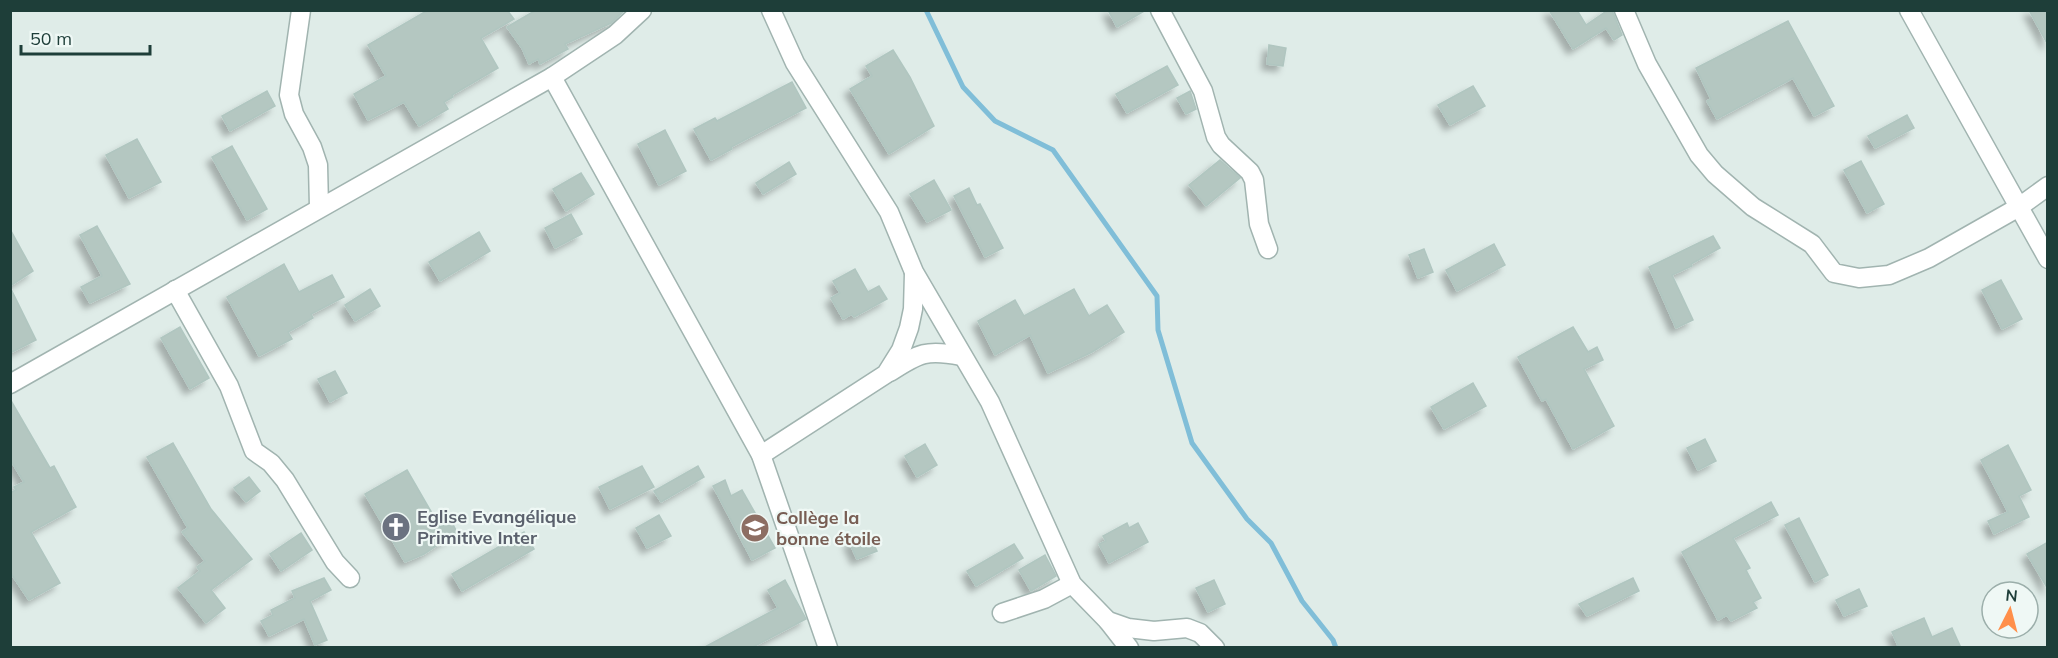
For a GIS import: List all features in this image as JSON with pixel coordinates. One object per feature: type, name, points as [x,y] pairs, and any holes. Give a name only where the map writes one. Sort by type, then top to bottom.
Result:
[{"type":"street","points":[[301,10],[289,95],[294,114],[312,147],[318,165],[319,207]]},
{"type":"street","points":[[10,384],[552,77],[615,35],[642,10]]},
{"type":"street","points":[[758,10],[773,17],[795,63],[890,212],[914,272],[961,356],[990,402],[1072,584],[1108,621],[1129,648]]},
{"type":"street","points":[[1160,10],[1203,91],[1216,137],[1221,145],[1250,172],[1254,180],[1259,224],[1268,249]]},
{"type":"street","points":[[1624,10],[1647,64],[1699,155],[1715,174],[1753,207],[1812,244],[1834,273],[1859,278],[1889,275],[1929,258],[2019,207],[2048,186]]},
{"type":"street","points":[[1909,10],[2048,260]]},
{"type":"street","points":[[552,77],[761,455],[822,645]]},
{"type":"street","points":[[886,374],[901,351],[909,328],[913,309],[914,272]]},
{"type":"street","points":[[175,290],[229,386],[254,451],[271,463],[285,480],[335,562],[350,578]]},
{"type":"street","points":[[761,455],[918,354],[935,351],[961,356]]},
{"type":"street","points":[[1002,614],[1044,599],[1072,584]]},
{"type":"street","points":[[1108,621],[1128,628],[1154,631],[1187,628],[1200,633],[1215,648]]},
{"type":"building","points":[[428,10],[507,10],[514,19],[481,38],[498,68],[452,95],[453,97],[444,102],[448,109],[419,126],[404,102],[368,120],[354,94],[386,76],[368,45]]},
{"type":"building","points":[[536,10],[625,10],[611,23],[565,44],[568,49],[540,64],[538,59],[529,64],[522,48],[507,27]]},
{"type":"building","points":[[1108,10],[1146,10],[1117,27]]},
{"type":"building","points":[[1549,10],[1577,10],[1586,25],[1608,10],[1612,10],[1622,35],[1614,40],[1606,28],[1573,49]]},
{"type":"building","points":[[2029,10],[2048,10],[2048,45]]},
{"type":"building","points":[[1788,21],[1834,106],[1814,116],[1793,78],[1717,119],[1707,101],[1711,99],[1696,68]]},
{"type":"building","points":[[1269,45],[1286,48],[1283,66],[1267,64]]},
{"type":"building","points":[[893,50],[910,77],[934,126],[889,154],[850,89],[872,76],[866,66]]},
{"type":"building","points":[[1167,66],[1178,85],[1127,113],[1116,94]]},
{"type":"building","points":[[792,82],[806,108],[731,147],[732,149],[711,160],[694,129],[715,118],[717,121]]},
{"type":"building","points":[[1473,86],[1485,106],[1450,125],[1438,105]]},
{"type":"building","points":[[267,91],[275,106],[230,131],[222,116]]},
{"type":"building","points":[[1190,91],[1196,109],[1186,114],[1177,98]]},
{"type":"building","points":[[1907,115],[1914,128],[1875,148],[1868,136]]},
{"type":"building","points":[[665,130],[686,171],[659,185],[638,144]]},
{"type":"building","points":[[137,139],[161,182],[129,198],[106,155]]},
{"type":"building","points":[[232,146],[267,209],[247,220],[212,157]]},
{"type":"building","points":[[1220,160],[1240,178],[1206,206],[1189,185]]},
{"type":"building","points":[[1861,161],[1884,204],[1867,213],[1844,170]]},
{"type":"building","points":[[789,162],[796,174],[763,194],[756,183]]},
{"type":"building","points":[[581,173],[594,194],[566,211],[553,189]]},
{"type":"building","points":[[934,180],[951,210],[927,222],[910,194]]},
{"type":"building","points":[[969,188],[1003,248],[985,257],[954,196]]},
{"type":"building","points":[[571,214],[582,234],[555,248],[545,228]]},
{"type":"building","points":[[97,226],[130,284],[90,303],[81,287],[102,276],[80,235]]},
{"type":"building","points":[[10,229],[33,271],[10,286]]},
{"type":"building","points":[[479,232],[490,251],[440,281],[429,262]]},
{"type":"building","points":[[1713,236],[1720,248],[1691,264],[1692,266],[1672,275],[1693,320],[1676,328],[1649,267]]},
{"type":"building","points":[[1494,244],[1505,265],[1457,291],[1446,270]]},
{"type":"building","points":[[1424,249],[1433,272],[1418,278],[1409,255]]},
{"type":"building","points":[[284,264],[299,292],[332,275],[344,297],[311,314],[313,318],[288,332],[292,339],[259,356],[227,297]]},
{"type":"building","points":[[855,269],[868,292],[879,286],[887,299],[854,317],[852,314],[843,319],[831,298],[840,293],[833,281]]},
{"type":"building","points":[[2001,280],[2022,319],[2002,329],[1982,290]]},
{"type":"building","points":[[10,287],[36,340],[10,353]]},
{"type":"building","points":[[370,289],[380,306],[355,321],[345,305]]},
{"type":"building","points":[[1074,289],[1089,316],[1107,305],[1124,332],[1092,352],[1048,373],[1030,335],[995,355],[978,321],[1015,300],[1024,316]]},
{"type":"building","points":[[180,327],[209,378],[190,389],[161,338]]},
{"type":"building","points":[[1573,327],[1588,352],[1597,347],[1603,360],[1584,369],[1614,426],[1573,449],[1546,399],[1542,401],[1518,357]]},
{"type":"building","points":[[335,371],[347,393],[330,402],[318,379]]},
{"type":"building","points":[[1473,383],[1486,406],[1444,429],[1431,407]]},
{"type":"building","points":[[10,399],[50,468],[54,466],[76,507],[31,532],[60,583],[29,600],[10,572],[10,493],[16,490],[14,487],[24,482],[10,459]]},
{"type":"building","points":[[1705,439],[1716,461],[1698,470],[1687,448]]},
{"type":"building","points":[[173,443],[211,509],[252,559],[211,590],[225,608],[206,623],[178,588],[200,571],[197,567],[205,561],[182,532],[188,528],[147,457]]},
{"type":"building","points":[[925,444],[937,465],[917,477],[905,456]]},
{"type":"building","points":[[2008,445],[2031,490],[2019,496],[2029,517],[1994,534],[1988,521],[2008,512],[1981,460]]},
{"type":"building","points":[[642,466],[654,487],[610,509],[599,487]]},
{"type":"building","points":[[698,466],[704,477],[661,502],[654,491]]},
{"type":"building","points":[[407,470],[440,527],[451,521],[457,532],[424,554],[405,562],[365,494]]},
{"type":"building","points":[[249,477],[260,491],[246,502],[234,488]]},
{"type":"building","points":[[725,480],[731,496],[742,490],[775,548],[752,560],[713,486]]},
{"type":"building","points":[[1771,502],[1778,515],[1733,538],[1750,568],[1746,570],[1761,598],[1753,602],[1757,608],[1731,621],[1727,615],[1718,620],[1682,552]]},
{"type":"building","points":[[659,515],[671,536],[647,548],[636,528]]},
{"type":"building","points":[[1799,518],[1828,575],[1815,582],[1785,525]]},
{"type":"building","points":[[1127,523],[1129,528],[1138,523],[1148,542],[1109,563],[1099,544],[1106,541],[1103,536]]},
{"type":"building","points":[[524,532],[534,549],[462,591],[452,574]]},
{"type":"building","points":[[301,533],[312,550],[281,571],[270,554]]},
{"type":"building","points":[[869,534],[877,551],[857,559],[849,542]]},
{"type":"building","points":[[2048,542],[2048,589],[2027,554]]},
{"type":"building","points":[[1014,544],[1023,558],[976,586],[967,571]]},
{"type":"building","points":[[1045,555],[1056,576],[1031,591],[1019,570]]},
{"type":"building","points":[[324,578],[331,590],[310,601],[327,640],[315,645],[304,619],[269,636],[261,621],[273,615],[271,610],[295,598],[292,591]]},
{"type":"building","points":[[1633,578],[1639,591],[1587,616],[1579,604]]},
{"type":"building","points":[[785,580],[806,619],[751,648],[703,648],[778,608],[768,590]]},
{"type":"building","points":[[1214,580],[1225,604],[1208,612],[1196,588]]},
{"type":"building","points":[[1859,589],[1867,606],[1844,616],[1836,600]]},
{"type":"building","points":[[1924,618],[1932,637],[1952,628],[1961,648],[1899,648],[1892,632]]},
{"type":"waterway","points":[[926,10],[963,87],[995,121],[1053,150],[1157,296],[1158,330],[1192,443],[1247,519],[1271,543],[1302,601],[1333,640],[1336,648]]},
{"type":"place","name":"Eglise Evangélique Primitive Inter","points":[[396,527]]},
{"type":"place","name":"Collège la bonne étoile","points":[[755,528]]}]
